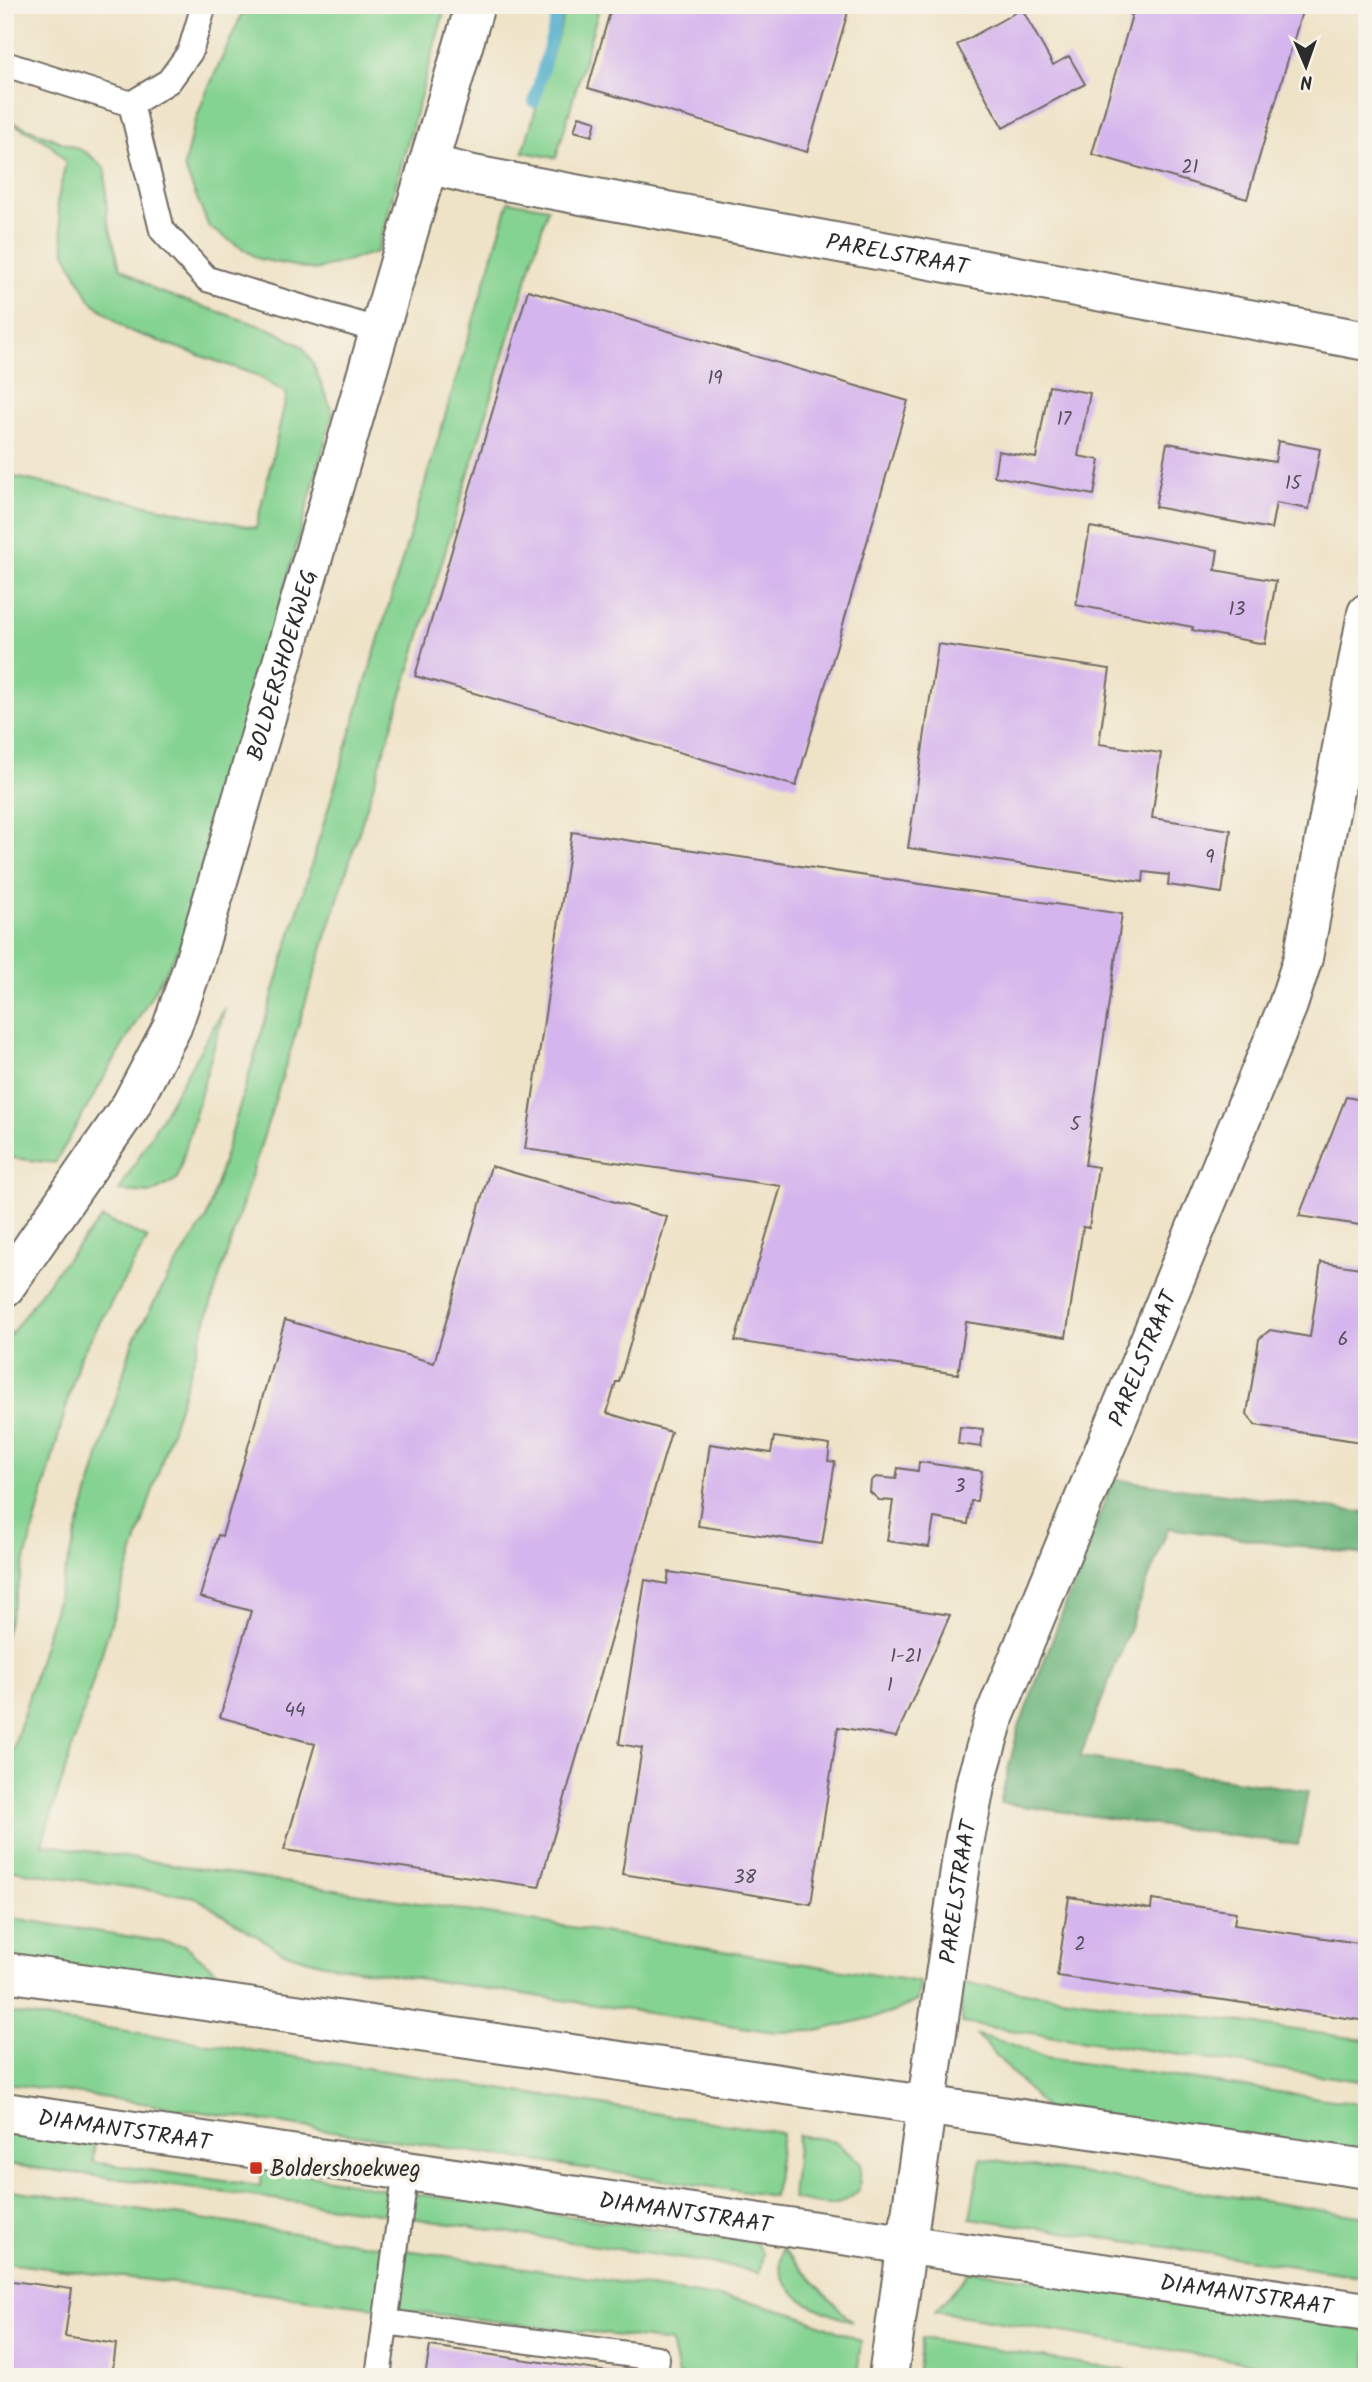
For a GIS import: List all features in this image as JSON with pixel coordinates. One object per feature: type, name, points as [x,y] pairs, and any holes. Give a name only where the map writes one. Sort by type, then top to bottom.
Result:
[{"type":"street","name":"BOLDERSHOEKWEG","points":[[5,1287],[131,1105],[172,1027],[193,966],[475,5]]},
{"type":"street","name":"PARELSTRAAT","points":[[428,164],[499,180],[1367,341]]},
{"type":"street","name":"PARELSTRAAT","points":[[888,2377],[963,1849],[976,1781],[995,1715],[1288,1005],[1303,957],[1367,613]]},
{"type":"street","points":[[5,1972],[1367,2169]]},
{"type":"street","name":"DIAMANTSTRAAT","points":[[5,2112],[1367,2312]]},
{"type":"lane","points":[[5,64],[131,103],[169,81],[190,52],[204,5]]},
{"type":"lane","points":[[131,103],[162,230],[207,279],[380,331]]},
{"type":"lane","points":[[378,2377],[407,2170]]},
{"type":"lane","points":[[386,2322],[657,2358],[655,2377]]},
{"type":"green space","points":[[246,5],[446,5],[377,252],[315,270],[259,259],[209,227],[184,167],[192,131],[204,98]]},
{"type":"green space","points":[[567,5],[600,5],[556,158],[523,152]]},
{"type":"green space","points":[[5,119],[86,152],[105,168],[107,217],[120,267],[157,291],[273,330],[302,346],[313,364],[333,413],[191,927],[55,1163],[5,1157],[5,475],[256,528],[287,394],[256,375],[127,330],[90,300],[65,252],[57,203],[66,162],[50,144]]},
{"type":"green space","points":[[509,201],[548,208],[413,659],[42,1844],[920,1982],[917,2001],[891,2013],[817,2031],[775,2032],[323,1964],[282,1952],[195,1897],[5,1869],[5,1777],[133,1341],[170,1274],[206,1219]]},
{"type":"green space","points":[[225,1007],[177,1179],[152,1193],[119,1191]]},
{"type":"green space","points":[[102,1218],[148,1238],[79,1359],[5,1635],[5,1342],[58,1269]]},
{"type":"green space","points":[[1113,1479],[1367,1513],[1367,1555],[1168,1528],[1080,1757],[1308,1791],[1298,1845],[1000,1803],[1018,1730]]},
{"type":"green space","points":[[5,1917],[184,1945],[249,1998],[5,1962]]},
{"type":"green space","points":[[962,1983],[1367,2040],[1367,2082],[961,2023]]},
{"type":"green space","points":[[5,2012],[782,2133],[774,2196],[5,2083]]},
{"type":"green space","points":[[977,2035],[1011,2044],[1046,2058],[1367,2105],[1367,2161],[1046,2109]]},
{"type":"green space","points":[[5,2133],[95,2142],[93,2162],[260,2186],[263,2166],[375,2188],[756,2243],[763,2254],[759,2274],[736,2267],[372,2212],[5,2164]]},
{"type":"green space","points":[[798,2135],[835,2141],[861,2164],[859,2190],[836,2204],[792,2199]]},
{"type":"green space","points":[[981,2158],[1367,2217],[1367,2277],[970,2218]]},
{"type":"green space","points":[[5,2189],[756,2303],[795,2314],[861,2341],[857,2377],[678,2375],[671,2342],[5,2263]]},
{"type":"green space","points":[[782,2248],[852,2322],[809,2304],[791,2290],[781,2271]]},
{"type":"green space","points":[[971,2271],[1367,2331],[1367,2377],[1333,2377],[935,2311]]},
{"type":"green space","points":[[922,2338],[1168,2377],[917,2377]]},
{"type":"building","points":[[612,5],[850,5],[807,152],[588,88]]},
{"type":"building","points":[[1103,5],[1304,5],[1247,199],[1092,154],[1132,15]]},
{"type":"building","points":[[1022,9],[1053,65],[1069,56],[1085,84],[1003,128],[957,45]]},
{"type":"building","points":[[579,116],[596,121],[592,136],[574,131]]},
{"type":"building","points":[[528,290],[908,401],[796,786],[415,676]]},
{"type":"building","points":[[1049,386],[1090,393],[1078,456],[1100,460],[1094,495],[994,476],[998,451],[1036,458]]},
{"type":"building","points":[[1278,441],[1320,449],[1309,509],[1276,503],[1271,529],[1155,507],[1167,443],[1275,462]]},
{"type":"building","points":[[1090,527],[1218,550],[1215,570],[1276,581],[1265,644],[1076,605]]},
{"type":"building","points":[[938,644],[1110,669],[1099,744],[1161,753],[1152,818],[1231,830],[1222,893],[1168,885],[1169,875],[1144,872],[1143,882],[908,848]]},
{"type":"building","points":[[572,832],[1122,914],[1085,1165],[1098,1167],[1089,1228],[1083,1227],[1066,1337],[966,1322],[958,1374],[735,1341],[781,1186],[525,1149]]},
{"type":"building","points":[[1346,1097],[1367,1101],[1367,1226],[1299,1216]]},
{"type":"building","points":[[491,1166],[667,1217],[619,1382],[616,1382],[607,1413],[671,1432],[539,1887],[284,1850],[315,1744],[220,1717],[251,1611],[200,1597],[218,1535],[222,1536],[285,1320],[434,1363]]},
{"type":"building","points":[[1321,1262],[1367,1269],[1367,1443],[1255,1425],[1247,1414],[1259,1339],[1270,1330],[1310,1337]]},
{"type":"building","points":[[960,1427],[983,1429],[981,1447],[958,1444]]},
{"type":"building","points":[[774,1437],[830,1445],[828,1461],[835,1462],[822,1544],[698,1526],[710,1444],[771,1453]]},
{"type":"building","points":[[919,1462],[982,1471],[977,1501],[971,1501],[968,1524],[934,1518],[929,1547],[887,1541],[893,1501],[879,1500],[870,1492],[871,1481],[876,1477],[896,1479],[898,1468],[918,1471]]},
{"type":"building","points":[[669,1572],[950,1615],[896,1737],[838,1727],[811,1904],[622,1874],[642,1748],[619,1744],[645,1580],[667,1584]]},
{"type":"building","points":[[1069,1897],[1151,1909],[1152,1900],[1236,1912],[1234,1925],[1359,1943],[1367,1898],[1367,2021],[1057,1976]]},
{"type":"building","points":[[5,2280],[72,2289],[65,2336],[116,2344],[112,2377],[5,2377]]},
{"type":"building","points":[[430,2346],[631,2375],[631,2377],[425,2377]]},
{"type":"waterway","points":[[534,102],[560,5]]},
{"type":"place","name":"Boldershoekweg","points":[[256,2168]]}]
